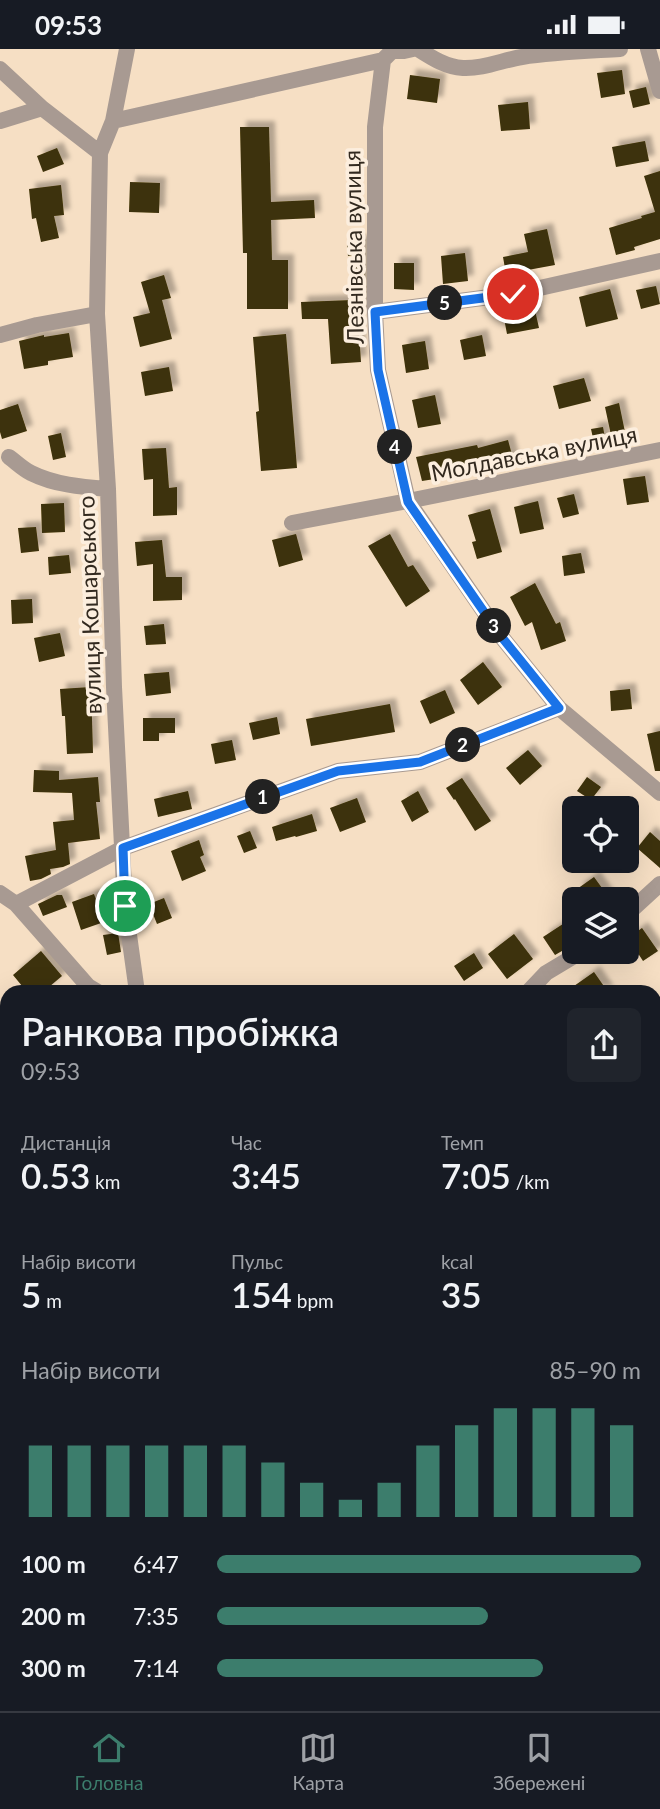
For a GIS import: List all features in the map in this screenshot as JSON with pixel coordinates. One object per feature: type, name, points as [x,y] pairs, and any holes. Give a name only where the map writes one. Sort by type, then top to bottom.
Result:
[{"type":"street","points":[[0,69],[42,108],[100,153],[113,121],[127,49]]},
{"type":"street","points":[[113,121],[383,60],[392,51],[413,49]]},
{"type":"street","points":[[418,49],[437,61],[462,68],[545,54],[620,49]]},
{"type":"street","points":[[648,49],[660,91]]},
{"type":"street","name":"Лезнівська вулиця","points":[[383,60],[375,127],[375,312],[378,370],[408,502],[500,635],[559,708],[660,793]]},
{"type":"street","points":[[0,121],[42,108]]},
{"type":"street","name":"вулиця Кошарського","points":[[100,153],[97,314],[108,489],[125,906],[137,985]]},
{"type":"street","points":[[375,312],[513,294],[660,261]]},
{"type":"street","points":[[0,335],[97,314]]},
{"type":"street","name":"Молдавська вулиця","points":[[292,523],[660,450]]},
{"type":"street","points":[[9,457],[29,472],[45,479],[75,486],[108,489]]},
{"type":"street","points":[[16,904],[123,848],[338,771],[420,762],[559,708]]},
{"type":"street","points":[[639,903],[660,884]]},
{"type":"street","points":[[0,893],[16,904],[87,985]]},
{"type":"street","points":[[535,985],[562,964]]},
{"type":"building","points":[[622,70],[625,94],[601,98],[597,73]]},
{"type":"building","points":[[410,75],[440,79],[437,103],[407,99]]},
{"type":"building","points":[[646,87],[650,104],[633,108],[629,91]]},
{"type":"building","points":[[528,102],[530,129],[501,131],[498,105]]},
{"type":"building","points":[[240,127],[269,127],[271,202],[314,200],[315,218],[271,220],[272,260],[288,260],[288,309],[247,309],[247,253],[243,253]]},
{"type":"building","points":[[645,141],[649,161],[616,167],[612,147]]},
{"type":"building","points":[[57,148],[64,164],[43,172],[37,156]]},
{"type":"building","points":[[660,171],[660,239],[616,255],[609,228],[655,212],[644,176]]},
{"type":"building","points":[[130,182],[160,183],[159,213],[129,212]]},
{"type":"building","points":[[61,185],[64,215],[54,216],[59,238],[41,242],[36,218],[32,219],[29,189]]},
{"type":"building","points":[[547,229],[555,265],[506,274],[503,257],[528,252],[524,234]]},
{"type":"building","points":[[364,241],[365,318],[358,318],[361,362],[331,364],[328,319],[302,319],[301,302],[353,300],[352,255],[348,256],[347,243]]},
{"type":"building","points":[[465,253],[468,281],[443,284],[441,256]]},
{"type":"building","points":[[394,263],[414,263],[414,290],[394,289]]},
{"type":"building","points":[[164,275],[171,298],[162,300],[172,339],[140,347],[133,317],[150,313],[141,282]]},
{"type":"building","points":[[656,286],[660,304],[641,309],[636,290]]},
{"type":"building","points":[[610,289],[618,319],[586,327],[579,297]]},
{"type":"building","points":[[534,306],[539,328],[507,334],[503,313]]},
{"type":"building","points":[[69,333],[73,357],[24,369],[19,341]]},
{"type":"building","points":[[286,334],[297,468],[261,471],[253,337]]},
{"type":"building","points":[[482,335],[486,356],[464,360],[460,340]]},
{"type":"building","points":[[425,341],[429,369],[406,373],[402,345]]},
{"type":"building","points":[[169,367],[173,391],[145,396],[141,372]]},
{"type":"building","points":[[584,378],[591,401],[559,409],[553,386]]},
{"type":"building","points":[[435,395],[441,424],[418,428],[412,400]]},
{"type":"building","points":[[619,403],[625,432],[611,435],[605,407]]},
{"type":"building","points":[[18,404],[27,431],[2,439],[0,410]]},
{"type":"building","points":[[603,427],[607,449],[596,452],[591,429]]},
{"type":"building","points":[[61,433],[66,457],[53,460],[48,436]]},
{"type":"building","points":[[508,440],[515,466],[491,473],[489,465],[422,481],[416,457],[477,445],[478,448]]},
{"type":"building","points":[[166,448],[169,488],[177,487],[177,515],[153,516],[153,479],[144,480],[142,449]]},
{"type":"building","points":[[645,476],[649,502],[627,505],[623,479]]},
{"type":"building","points":[[574,494],[579,514],[563,518],[557,498]]},
{"type":"building","points":[[538,501],[544,529],[520,534],[514,507]]},
{"type":"building","points":[[64,503],[65,532],[42,533],[41,504]]},
{"type":"building","points":[[490,509],[502,552],[477,559],[472,542],[476,541],[468,515]]},
{"type":"building","points":[[36,527],[39,551],[21,553],[18,528]]},
{"type":"building","points":[[296,534],[303,560],[279,567],[272,540]]},
{"type":"building","points":[[390,534],[408,567],[413,565],[430,591],[406,607],[368,546]]},
{"type":"building","points":[[162,540],[166,577],[182,577],[182,600],[153,601],[153,564],[137,566],[135,542]]},
{"type":"building","points":[[581,553],[585,573],[564,576],[562,556]]},
{"type":"building","points":[[69,555],[71,573],[49,575],[48,557]]},
{"type":"building","points":[[535,583],[556,624],[560,622],[566,641],[541,650],[532,622],[525,626],[510,597]]},
{"type":"building","points":[[32,599],[33,623],[12,624],[11,600]]},
{"type":"building","points":[[164,624],[166,644],[146,645],[144,626]]},
{"type":"building","points":[[60,633],[65,656],[39,662],[34,638]]},
{"type":"building","points":[[483,662],[502,687],[478,705],[460,680]]},
{"type":"building","points":[[169,672],[171,693],[146,696],[144,674]]},
{"type":"building","points":[[91,687],[93,753],[67,754],[60,689]]},
{"type":"building","points":[[630,689],[632,709],[611,711],[610,691]]},
{"type":"building","points":[[445,690],[455,713],[430,724],[420,701]]},
{"type":"building","points":[[390,704],[395,732],[311,746],[306,719]]},
{"type":"building","points":[[277,717],[280,734],[253,740],[249,723]]},
{"type":"building","points":[[143,718],[175,718],[175,733],[159,733],[159,741],[143,741]]},
{"type":"building","points":[[660,731],[660,771],[655,771],[647,734]]},
{"type":"building","points":[[232,740],[236,760],[215,764],[211,744]]},
{"type":"building","points":[[528,750],[542,766],[520,785],[506,768]]},
{"type":"building","points":[[34,770],[59,771],[59,780],[98,777],[100,802],[96,802],[100,839],[68,843],[70,864],[50,869],[51,874],[30,881],[25,856],[56,850],[53,822],[74,820],[72,793],[33,792]]},
{"type":"building","points":[[587,777],[601,787],[594,796],[585,796],[577,791]]},
{"type":"building","points":[[462,778],[491,821],[475,831],[446,788]]},
{"type":"building","points":[[188,791],[192,809],[158,817],[154,799]]},
{"type":"building","points":[[418,791],[429,812],[412,822],[401,801]]},
{"type":"building","points":[[357,798],[366,822],[340,832],[330,808]]},
{"type":"building","points":[[312,814],[317,831],[276,841],[272,827]]},
{"type":"building","points":[[250,831],[257,848],[244,853],[237,836]]},
{"type":"building","points":[[650,832],[660,841],[660,868],[639,850],[639,846]]},
{"type":"building","points":[[199,840],[204,855],[200,857],[206,871],[182,881],[171,851]]},
{"type":"building","points":[[594,877],[601,887],[580,887]]},
{"type":"building","points":[[94,894],[104,922],[81,930],[72,902]]},
{"type":"building","points":[[62,895],[67,907],[43,916],[38,904]]},
{"type":"building","points":[[164,898],[172,918],[157,924],[149,904]]},
{"type":"building","points":[[562,925],[562,951],[555,955],[543,937]]},
{"type":"building","points":[[642,928],[658,951],[643,961],[639,955],[639,930]]},
{"type":"building","points":[[118,933],[121,952],[107,955],[103,935]]},
{"type":"building","points":[[514,934],[533,959],[507,979],[488,954]]},
{"type":"building","points":[[41,951],[62,976],[51,985],[21,985],[13,975]]},
{"type":"building","points":[[474,953],[483,968],[464,981],[454,966]]},
{"type":"building","points":[[594,972],[603,985],[575,985]]},
{"type":"route","points":[[125,906],[123,848],[338,771],[420,762],[559,708],[500,635],[408,502],[378,370],[375,312],[513,294]]}]
